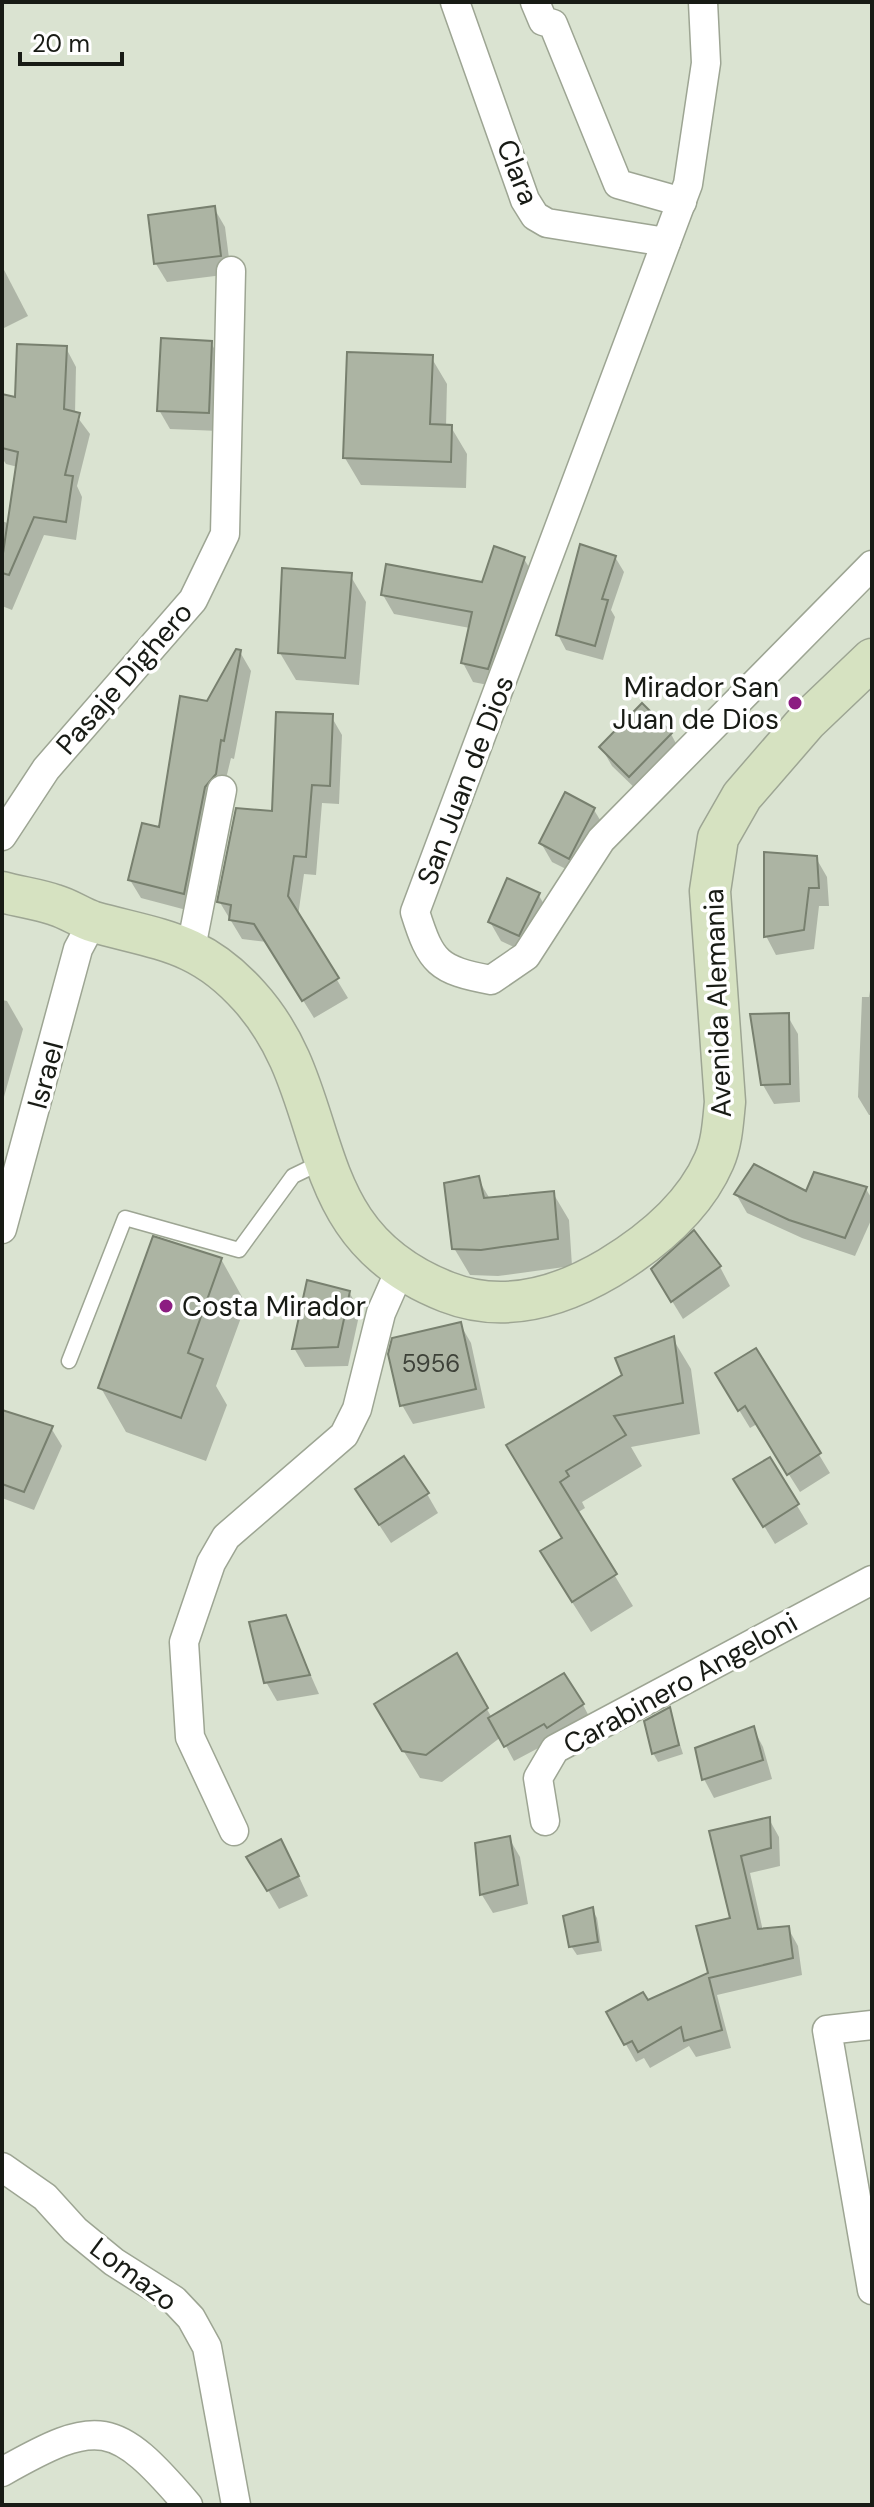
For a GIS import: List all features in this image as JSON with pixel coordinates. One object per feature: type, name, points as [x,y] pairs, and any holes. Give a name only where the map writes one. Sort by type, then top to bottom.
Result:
[{"type":"main road","name":"Avenida Alemania","points":[[2,892],[56,905],[93,921],[146,932],[191,948],[249,996],[274,1031],[304,1095],[324,1160],[359,1229],[376,1251],[400,1270],[463,1298],[517,1302],[549,1296],[585,1282],[657,1234],[687,1203],[714,1162],[725,1102],[710,891],[718,838],[742,796],[797,731],[856,670],[872,659]]},
{"type":"street","name":"Clara","points":[[455,2],[525,200],[535,216],[547,223],[666,242]]},
{"type":"street","points":[[535,2],[543,21],[553,24],[618,184],[682,202]]},
{"type":"street","name":"San Juan de Dios","points":[[703,2],[706,63],[688,184],[415,912],[427,950],[452,972],[491,980],[526,956],[601,840],[872,565]]},
{"type":"street","name":"Pasaje Dighero","points":[[2,836],[46,769],[193,600],[225,534],[231,271]]},
{"type":"street","points":[[191,948],[222,790]]},
{"type":"street","name":"Israel","points":[[2,1229],[78,949],[93,921]]},
{"type":"street","points":[[234,1831],[190,1737],[184,1642],[211,1563],[226,1537],[344,1435],[357,1409],[381,1313],[400,1270]]},
{"type":"street","name":"Carabinero Angeloni","points":[[545,1821],[538,1778],[555,1749],[872,1580]]},
{"type":"street","points":[[872,2025],[827,2030],[872,2290]]},
{"type":"street","name":"Lomazo","points":[[2,2167],[45,2197],[75,2230],[114,2262],[174,2300],[191,2318],[207,2347],[236,2505]]},
{"type":"street","points":[[2,2472],[57,2441],[104,2433],[131,2447],[154,2465],[188,2505]]},
{"type":"lane","points":[[69,1361],[125,1218],[239,1250],[293,1176],[324,1160]]},
{"type":"building","points":[[215,206],[221,256],[154,264],[148,215]]},
{"type":"building","points":[[161,338],[212,341],[209,413],[157,411]]},
{"type":"building","points":[[17,344],[67,346],[64,409],[80,413],[65,475],[73,476],[66,522],[34,517],[9,575],[2,573],[2,560],[18,452],[2,448],[2,394],[15,397]]},
{"type":"building","points":[[347,352],[433,355],[430,424],[452,425],[451,462],[343,458]]},
{"type":"building","points":[[580,544],[616,556],[602,599],[608,600],[595,646],[556,635]]},
{"type":"building","points":[[494,546],[525,557],[488,669],[461,663],[472,612],[381,595],[386,564],[482,582]]},
{"type":"building","points":[[282,568],[352,573],[345,658],[278,653]]},
{"type":"building","points":[[236,649],[241,650],[224,741],[221,740],[216,774],[205,787],[184,894],[128,880],[142,823],[159,827],[180,696],[207,701]]},
{"type":"building","points":[[642,703],[672,733],[629,777],[599,747]]},
{"type":"building","points":[[276,712],[333,714],[330,786],[312,785],[306,857],[294,856],[288,896],[339,978],[302,1001],[254,924],[229,920],[231,905],[217,902],[236,808],[272,811]]},
{"type":"building","points":[[565,792],[595,808],[569,859],[539,843]]},
{"type":"building","points":[[764,852],[817,856],[819,888],[809,888],[804,930],[764,937]]},
{"type":"building","points":[[507,878],[540,893],[519,936],[488,922]]},
{"type":"building","points":[[789,1013],[790,1084],[761,1085],[750,1014]]},
{"type":"building","points":[[754,1164],[806,1191],[814,1172],[867,1187],[845,1238],[789,1220],[734,1194]]},
{"type":"building","points":[[479,1176],[484,1198],[554,1191],[558,1239],[481,1250],[452,1249],[444,1183]]},
{"type":"building","points":[[694,1230],[721,1266],[671,1302],[651,1269]]},
{"type":"building","name":"Costa Mirador","points":[[153,1236],[222,1258],[188,1353],[203,1359],[181,1418],[98,1388]]},
{"type":"building","points":[[307,1280],[350,1291],[338,1347],[292,1349]]},
{"type":"building","points":[[461,1322],[476,1389],[400,1406],[388,1354],[392,1338]]},
{"type":"building","points":[[674,1336],[683,1403],[614,1416],[626,1435],[566,1471],[569,1476],[560,1482],[617,1574],[572,1602],[540,1551],[562,1538],[506,1445],[622,1375],[615,1358]]},
{"type":"building","points":[[756,1348],[821,1453],[787,1475],[745,1406],[738,1411],[715,1373]]},
{"type":"building","points":[[2,1410],[53,1426],[24,1492],[2,1484]]},
{"type":"building","points":[[404,1456],[429,1493],[379,1525],[355,1489]]},
{"type":"building","points":[[770,1457],[799,1504],[763,1527],[733,1479]]},
{"type":"building","points":[[286,1615],[310,1675],[264,1683],[249,1622]]},
{"type":"building","points":[[457,1653],[488,1708],[426,1755],[402,1751],[374,1704]]},
{"type":"building","points":[[564,1673],[584,1704],[547,1728],[544,1724],[504,1747],[488,1718]]},
{"type":"building","points":[[670,1707],[679,1745],[652,1754],[644,1721]]},
{"type":"building","points":[[754,1726],[763,1760],[702,1780],[695,1748]]},
{"type":"building","points":[[770,1817],[771,1848],[741,1856],[758,1929],[789,1926],[793,1958],[709,1978],[722,2030],[684,2041],[681,2027],[638,2052],[632,2041],[624,2045],[606,2012],[643,1992],[648,2000],[708,1973],[696,1926],[730,1918],[709,1831]]},
{"type":"building","points":[[510,1836],[518,1885],[480,1895],[475,1843]]},
{"type":"building","points":[[281,1839],[299,1876],[267,1891],[246,1857]]},
{"type":"building","points":[[593,1907],[598,1942],[569,1947],[563,1916]]},
{"type":"place","name":"Mirador San Juan de Dios","points":[[795,703]]},
{"type":"place","name":"Costa Mirador","points":[[166,1306]]}]
